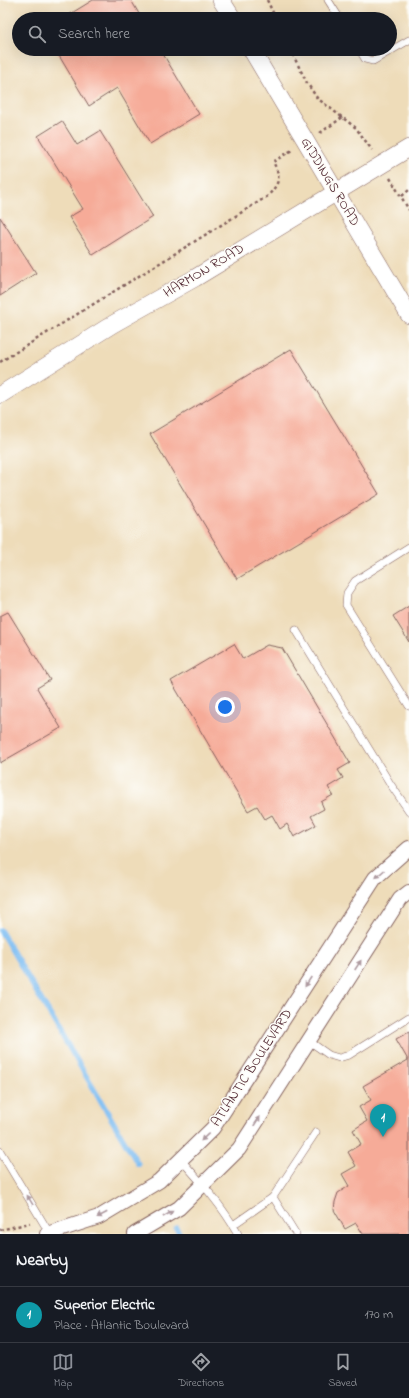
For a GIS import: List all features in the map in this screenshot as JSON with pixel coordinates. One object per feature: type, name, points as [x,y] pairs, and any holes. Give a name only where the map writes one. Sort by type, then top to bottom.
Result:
[{"type":"street","points":[[221,0],[229,12]]},
{"type":"street","name":"GIDDINGS ROAD","points":[[255,56],[409,315]]},
{"type":"street","name":"HARMON ROAD","points":[[0,395],[113,324],[194,278],[409,148]]},
{"type":"street","name":"ATLANTIC BOULEVARD","points":[[49,1234],[99,1217],[159,1182],[213,1128],[375,878],[409,848]]},
{"type":"street","points":[[134,1234],[179,1208],[239,1149],[400,899],[409,892]]},
{"type":"lane","points":[[328,0],[336,12]]},
{"type":"lane","points":[[397,47],[409,40]]},
{"type":"lane","points":[[363,56],[365,59],[373,61],[382,56]]},
{"type":"lane","points":[[409,547],[355,581],[347,592],[346,605],[409,706]]},
{"type":"lane","points":[[296,630],[391,785],[409,811]]},
{"type":"lane","points":[[309,1041],[329,1055],[339,1058],[349,1055],[409,1017]]},
{"type":"lane","points":[[233,1225],[273,1197],[316,1132]]},
{"type":"lane","points":[[0,1151],[49,1234]]},
{"type":"lane","points":[[181,1160],[203,1184],[238,1234]]},
{"type":"lane","points":[[273,1197],[296,1234]]},
{"type":"path","points":[[267,0],[273,12]]},
{"type":"path","points":[[294,56],[307,83],[317,98],[356,128],[366,141]]},
{"type":"path","points":[[326,129],[343,117]]},
{"type":"path","points":[[0,362],[268,196],[276,186],[279,179],[277,169],[273,162],[293,150]]},
{"type":"path","points":[[395,185],[409,210]]},
{"type":"path","points":[[402,196],[409,190]]},
{"type":"path","points":[[0,1230],[42,1220]]},
{"type":"building","points":[[93,0],[131,0],[138,12],[73,12]]},
{"type":"building","points":[[59,56],[164,56],[199,114],[150,144],[117,88],[89,106]]},
{"type":"building","points":[[62,121],[77,145],[100,131],[153,217],[93,255],[69,217],[83,209],[38,136]]},
{"type":"building","points":[[0,217],[36,273],[0,296]]},
{"type":"building","points":[[291,349],[379,494],[237,579],[150,434]]},
{"type":"building","points":[[409,606],[409,642],[393,616]]},
{"type":"building","points":[[8,612],[50,680],[37,688],[61,728],[0,763],[0,616]]},
{"type":"building","points":[[234,644],[243,659],[267,645],[282,648],[350,763],[338,770],[343,778],[328,787],[333,795],[321,802],[324,809],[311,816],[316,825],[294,837],[287,824],[280,829],[272,815],[265,819],[257,806],[248,811],[171,681]]},
{"type":"building","points":[[409,1032],[409,1234],[363,1234],[356,1223],[345,1229],[334,1210],[335,1202],[338,1193],[349,1186],[342,1174],[356,1166],[348,1152],[361,1144],[353,1130],[367,1121],[359,1107],[371,1100],[363,1086],[408,1060],[396,1039]]},
{"type":"waterway","points":[[0,930],[138,1164]]},
{"type":"waterway","points":[[176,1228],[180,1234]]},
{"type":"place","name":"Superior Electric","points":[[383,1137]]}]
